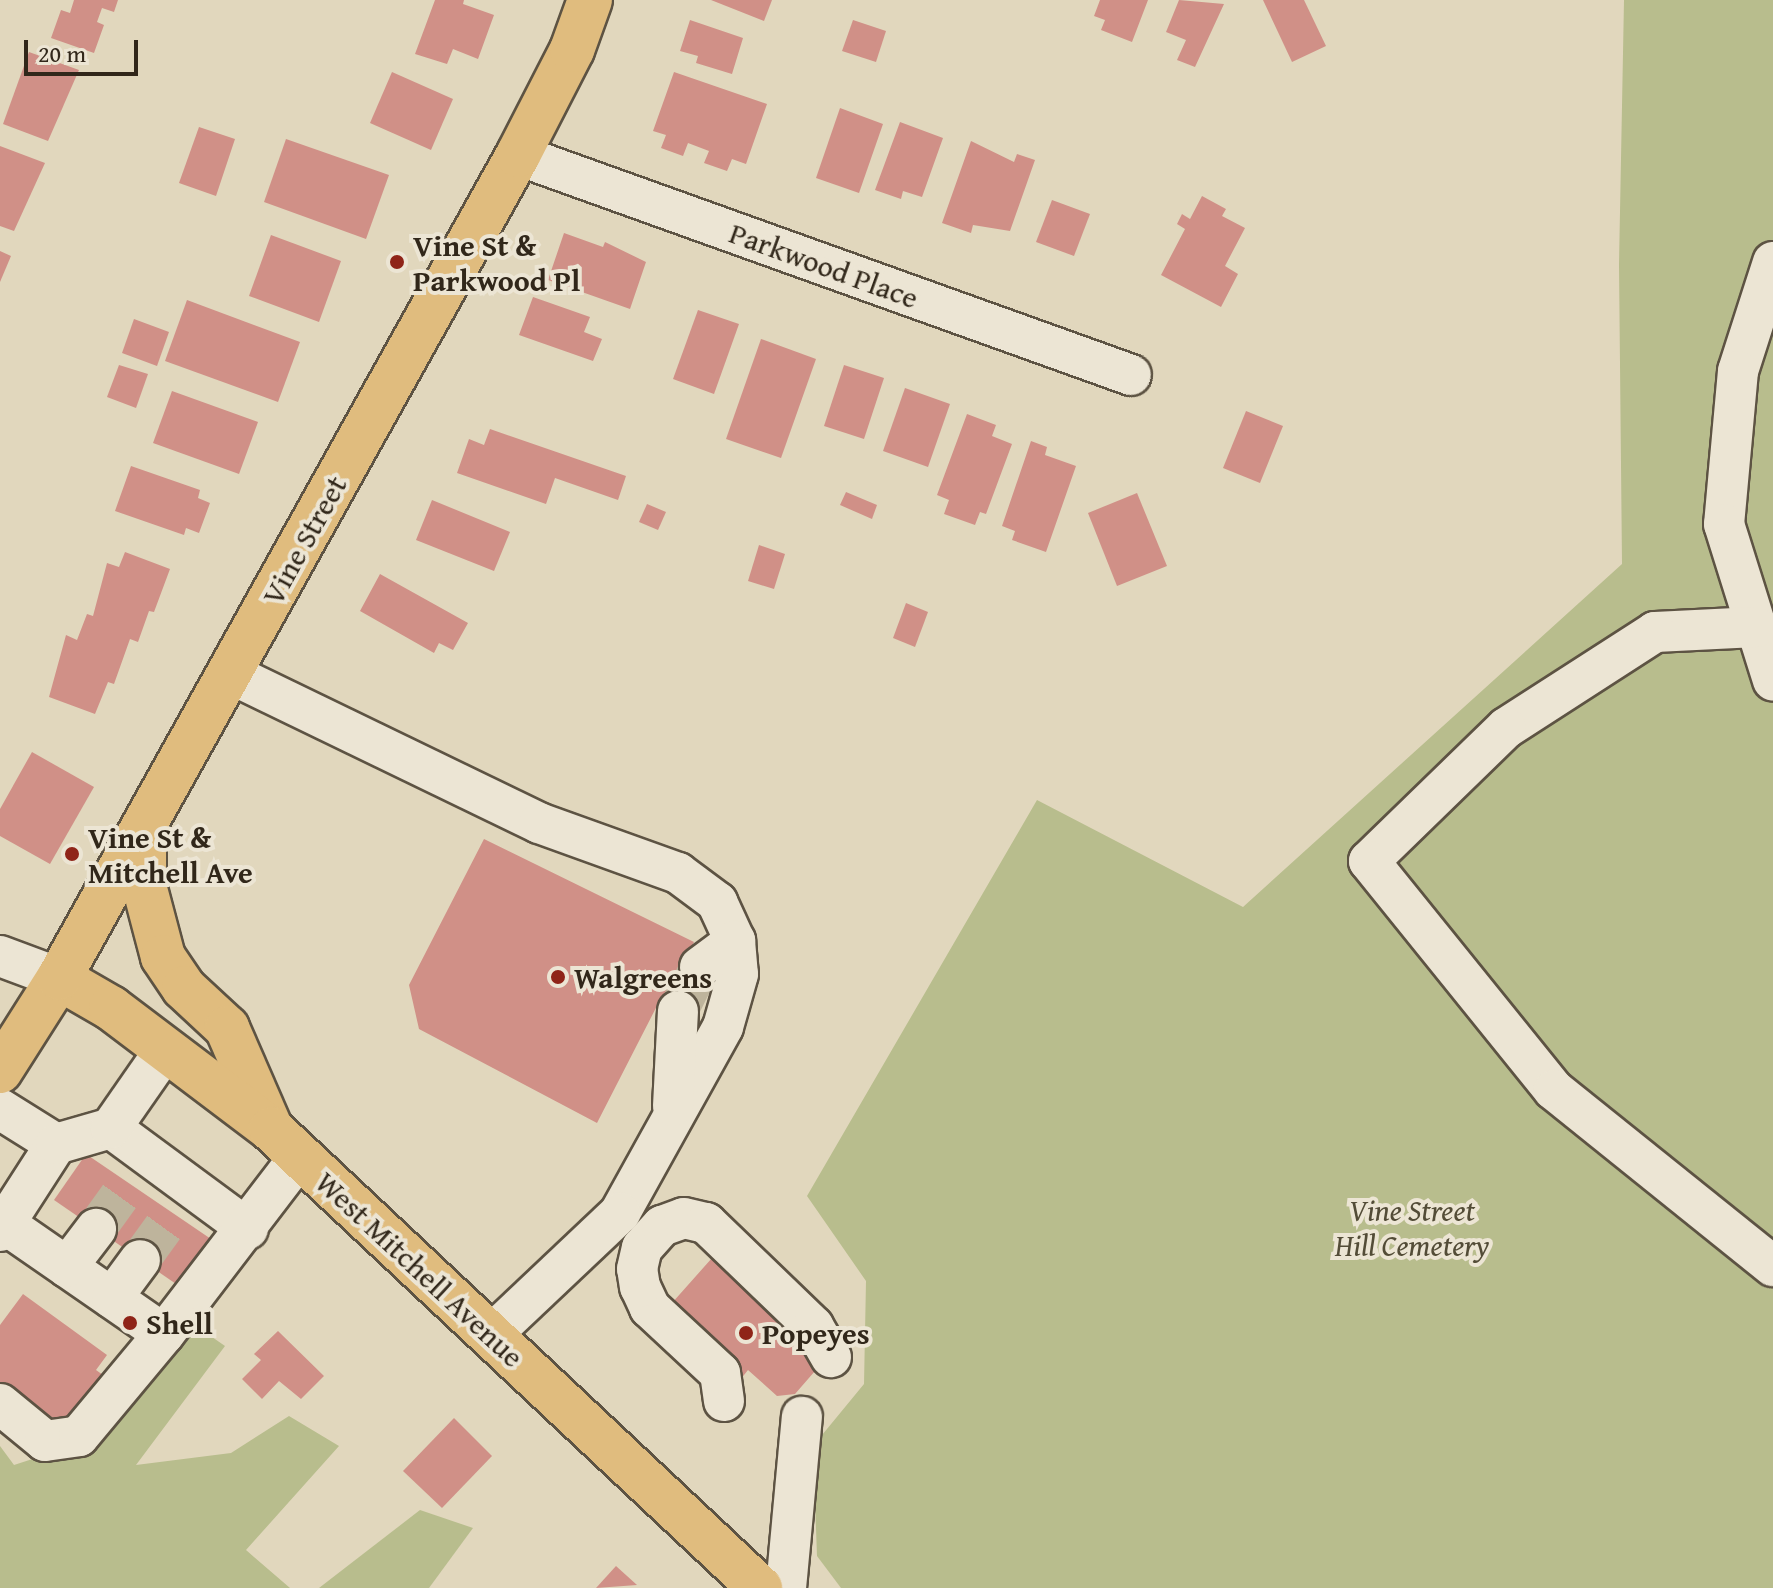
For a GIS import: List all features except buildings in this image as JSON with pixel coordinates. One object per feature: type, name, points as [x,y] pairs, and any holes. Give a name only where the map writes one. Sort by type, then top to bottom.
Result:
[{"type":"main road","name":"Vine Street","points":[[0,1071],[59,978],[518,155],[572,50],[590,0]]},
{"type":"main road","points":[[144,825],[144,885],[163,957],[184,988],[227,1028],[286,1142]]},
{"type":"main road","name":"West Mitchell Avenue","points":[[59,978],[111,1008],[286,1142],[760,1588]]},
{"type":"street","name":"Parkwood Place","points":[[518,155],[1131,375]]},
{"type":"street","points":[[1773,262],[1738,371],[1724,524],[1773,680]]},
{"type":"street","points":[[1756,627],[1655,632],[1506,728],[1369,861],[1554,1090],[1773,1266]]},
{"type":"street","points":[[229,673],[539,823],[678,873],[717,902],[735,941],[738,974],[723,1027],[620,1213],[490,1336]]},
{"type":"street","points":[[700,967],[735,941]]},
{"type":"street","points":[[0,956],[59,978]]},
{"type":"street","points":[[672,1118],[678,1011]]},
{"type":"street","points":[[164,1334],[67,1267],[2,1228],[56,1144],[111,1128],[166,1049]]},
{"type":"street","points":[[0,1109],[56,1144]]},
{"type":"street","points":[[111,1128],[139,1170],[183,1202],[248,1229]]},
{"type":"street","points":[[0,1404],[45,1441],[79,1436],[248,1229],[286,1142]]},
{"type":"street","points":[[724,1401],[720,1373],[650,1308],[640,1287],[637,1269],[642,1248],[662,1226],[684,1218],[706,1223],[813,1326],[831,1357]]},
{"type":"street","points":[[67,1267],[96,1229]]},
{"type":"street","points":[[112,1298],[140,1260]]},
{"type":"street","points":[[786,1588],[802,1417]]},
{"type":"green space","name":"Vine Street Hill Cemetery","points":[[1624,0],[1773,0],[1773,1588],[841,1588],[817,1556],[813,1446],[864,1384],[866,1281],[807,1196],[1037,800],[1243,907],[1622,564],[1619,265]]},
{"type":"green space","points":[[186,1319],[225,1346],[136,1465],[231,1453],[289,1416],[339,1446],[246,1550],[290,1588],[0,1588],[0,1446],[14,1465],[54,1452]]},
{"type":"green space","points":[[420,1510],[473,1528],[429,1588],[319,1588]]},
{"type":"tunnel","points":[[678,1011],[700,967]]},
{"type":"tunnel","points":[[96,1229],[129,1183]]},
{"type":"tunnel","points":[[140,1260],[174,1213]]},
{"type":"place","name":"Vine St & Parkwood Pl","points":[[397,262]]},
{"type":"place","name":"Vine St & Mitchell Ave","points":[[72,854]]},
{"type":"place","name":"Walgreens","points":[[558,977]]},
{"type":"place","name":"Shell","points":[[130,1323]]},
{"type":"place","name":"Popeyes","points":[[746,1333]]}]
